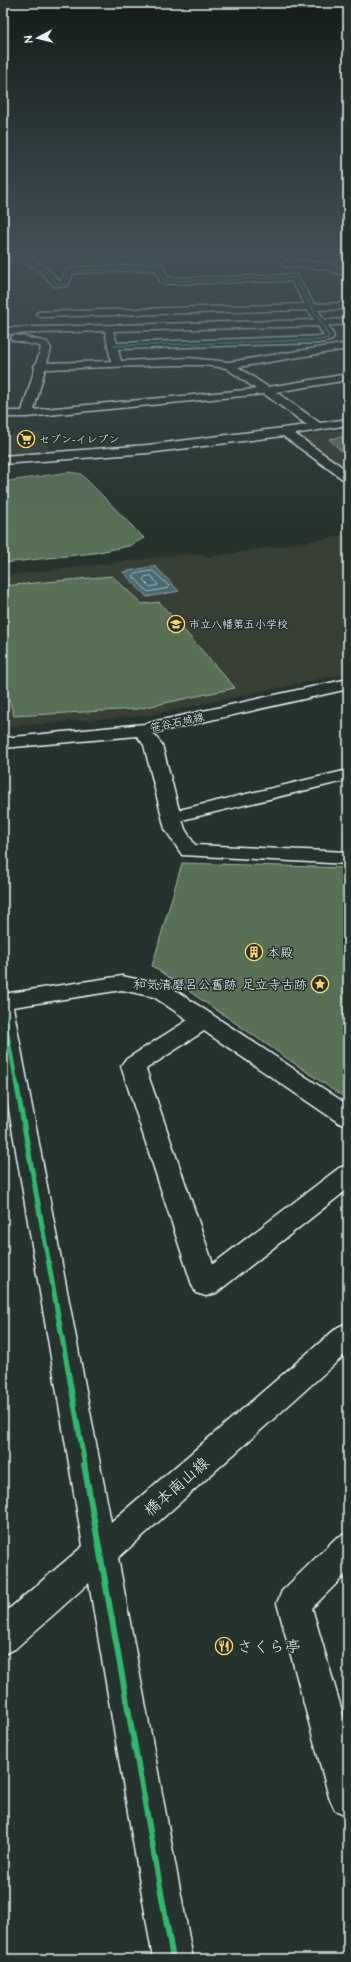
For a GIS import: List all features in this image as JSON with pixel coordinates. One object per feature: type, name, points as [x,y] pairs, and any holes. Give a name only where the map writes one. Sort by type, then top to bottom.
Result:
[{"type":"street","points":[[27,414],[46,348],[42,344],[36,343]]},
{"type":"street","points":[[112,343],[117,364]]},
{"type":"street","points":[[113,346],[237,343]]},
{"type":"street","points":[[190,344],[199,362]]},
{"type":"street","points":[[229,365],[348,346]]},
{"type":"street","points":[[40,366],[219,362],[229,365],[318,427]]},
{"type":"street","points":[[3,414],[27,414],[265,391],[348,378]]},
{"type":"street","points":[[3,460],[148,449],[285,432],[348,422]]},
{"type":"street","points":[[285,432],[348,477]]},
{"type":"street","name":"笹谷石城線","points":[[3,743],[141,729],[348,684]]},
{"type":"street","points":[[141,729],[153,746],[173,816],[175,829],[189,851],[348,858]]},
{"type":"street","points":[[173,816],[348,775]]},
{"type":"street","points":[[3,1001],[122,983],[161,991],[348,1117]]},
{"type":"street","points":[[3,1008],[174,1959]]},
{"type":"street","points":[[204,1020],[133,1066],[206,1285],[348,1175]]},
{"type":"street","name":"橋本南山線","points":[[3,1637],[348,1335]]},
{"type":"street","points":[[348,1549],[294,1603],[348,1796]]},
{"type":"shaded area","points":[[348,429],[348,470],[299,437]]},
{"type":"shaded area","points":[[42,432],[49,452],[3,455],[3,435]]},
{"type":"shaded area","name":"市立八幡第五小学校","points":[[348,535],[348,673],[149,715],[3,727],[3,576],[186,554],[211,557]]},
{"type":"green space","points":[[348,436],[348,458],[329,439]]},
{"type":"green space","points":[[69,472],[81,474],[144,538],[129,546],[94,553],[3,563],[3,482]]},
{"type":"green space","points":[[112,576],[142,604],[159,602],[235,688],[137,709],[14,716],[3,678],[3,586]]},
{"type":"green space","points":[[182,863],[348,868],[348,1100],[152,966]]},
{"type":"water","points":[[155,566],[179,591],[147,597],[123,572]]},
{"type":"cycle path","points":[[113,346],[232,343]]},
{"type":"cycle path","points":[[3,1008],[173,1959]]},
{"type":"place","name":"セブン-イレブン","points":[[26,439]]},
{"type":"place","name":"市立八幡第五小学校","points":[[176,624]]},
{"type":"place","name":"本殿","points":[[254,952]]},
{"type":"place","name":"和気清磨呂公舊跡 足立寺古跡","points":[[320,984]]},
{"type":"place","name":"さくら亭","points":[[224,1646]]}]
